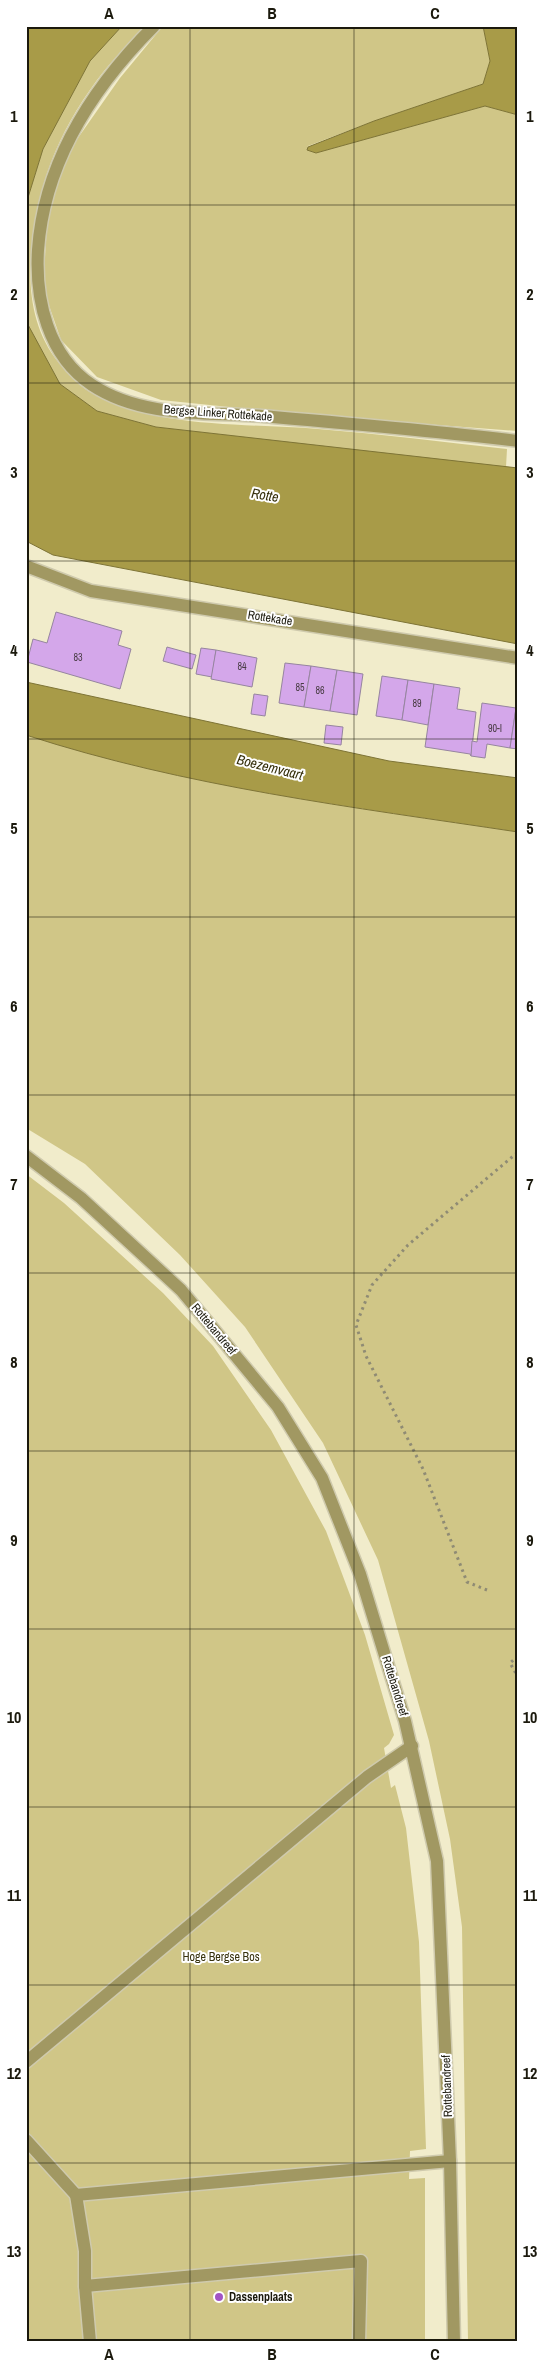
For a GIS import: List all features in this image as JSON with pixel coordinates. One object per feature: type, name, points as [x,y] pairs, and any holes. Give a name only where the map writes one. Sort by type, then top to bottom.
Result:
[{"type":"street","name":"Bergse Linker Rottekade","points":[[154,26],[114,71],[88,105],[68,141],[47,196],[40,226],[37,262],[39,292],[45,321],[56,346],[72,369],[92,386],[148,407],[184,412],[269,416],[400,428],[518,441]]},
{"type":"street","name":"Rottekade","points":[[26,566],[91,591],[518,658]]},
{"type":"street","name":"Rottebandreef","points":[[26,1156],[81,1198],[181,1290],[278,1407],[322,1478],[360,1574],[412,1746],[437,1861],[450,2161],[454,2342]]},
{"type":"street","points":[[26,2062],[367,1777],[412,1746]]},
{"type":"street","points":[[26,2140],[76,2196],[85,2251],[85,2286],[90,2342]]},
{"type":"street","points":[[76,2196],[450,2161]]},
{"type":"street","points":[[85,2286],[361,2261],[359,2342]]},
{"type":"path","points":[[488,1590],[466,1582],[423,1469],[366,1356],[356,1325],[372,1285],[408,1245],[518,1152]]},
{"type":"path","points":[[518,1656],[510,1662],[518,1677]]},
{"type":"green space","points":[[122,26],[145,26],[102,73],[83,100],[60,141],[44,184],[38,207],[30,269],[32,298],[38,326],[50,351],[59,363],[77,382],[90,392],[114,404],[141,413],[200,422],[342,431],[507,449],[506,467],[156,427],[97,411],[60,384],[26,322],[26,204],[43,149],[90,61]]},
{"type":"green space","points":[[163,26],[483,26],[490,61],[483,84],[374,121],[308,146],[307,150],[316,153],[485,106],[518,115],[518,431],[306,415],[161,400],[97,377],[61,340],[43,288],[48,211],[66,155],[120,78]]},
{"type":"green space","points":[[26,735],[147,769],[208,782],[332,804],[518,832],[518,2342],[468,2342],[462,1927],[450,1839],[429,1741],[378,1560],[323,1443],[245,1327],[180,1255],[85,1164],[26,1128]]},
{"type":"green space","name":"Hoge Bergse Bos","points":[[26,1174],[64,1203],[163,1293],[213,1346],[271,1430],[326,1531],[365,1635],[394,1735],[389,1744],[384,1748],[391,1788],[395,1785],[406,1828],[419,1942],[426,2149],[410,2151],[409,2179],[425,2178],[425,2342],[26,2342]]},
{"type":"water","points":[[26,26],[122,26],[90,61],[43,149],[26,204]]},
{"type":"water","points":[[483,26],[518,26],[518,115],[485,106],[316,153],[307,150],[308,147],[374,121],[483,84],[490,61]]},
{"type":"water","name":"Rotte","points":[[26,321],[60,384],[97,411],[156,427],[518,468],[518,644],[53,555],[26,541]]},
{"type":"water","name":"Boezemvaart","points":[[26,682],[389,761],[518,778],[518,832],[270,794],[208,782],[147,769],[26,735]]},
{"type":"building","points":[[56,612],[122,631],[118,645],[131,649],[120,689],[27,662],[33,639],[47,643]]},
{"type":"building","points":[[167,647],[196,655],[192,669],[163,661]]},
{"type":"building","points":[[201,648],[216,650],[212,677],[196,674]]},
{"type":"building","points":[[216,650],[257,658],[252,687],[211,679]]},
{"type":"building","points":[[285,663],[311,666],[304,707],[279,703]]},
{"type":"building","points":[[311,666],[337,670],[330,711],[304,707]]},
{"type":"building","points":[[337,670],[363,674],[357,715],[330,711]]},
{"type":"building","points":[[382,676],[408,680],[402,720],[376,716]]},
{"type":"building","points":[[408,680],[434,684],[428,725],[402,720]]},
{"type":"building","points":[[434,684],[460,688],[457,709],[476,712],[471,756],[470,754],[425,747]]},
{"type":"building","points":[[254,694],[268,696],[265,716],[251,714]]},
{"type":"building","points":[[482,703],[516,708],[510,748],[487,744],[485,758],[471,756],[472,741],[477,742]]},
{"type":"building","points":[[516,708],[518,708],[518,749],[510,748]]},
{"type":"building","points":[[326,725],[343,727],[341,745],[324,743]]},
{"type":"place","name":"Dassenplaats","points":[[219,2297]]}]
